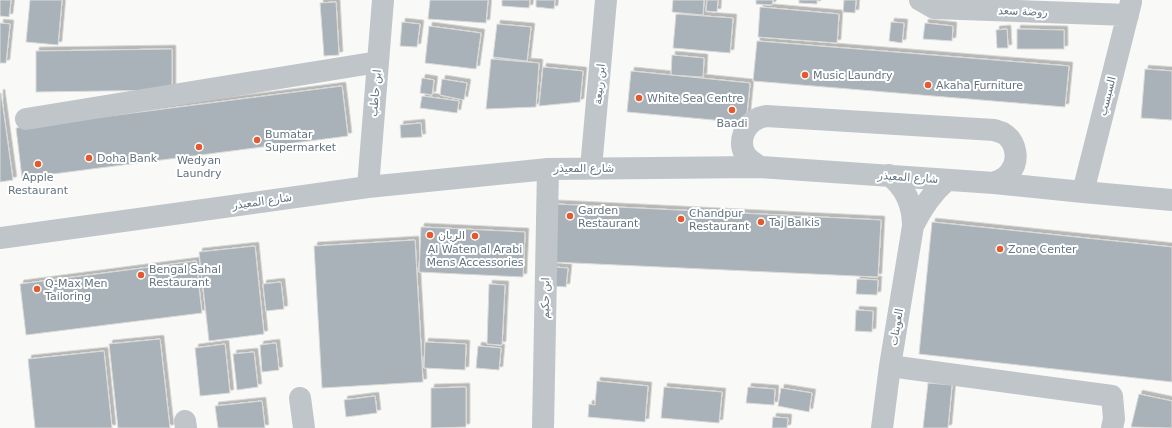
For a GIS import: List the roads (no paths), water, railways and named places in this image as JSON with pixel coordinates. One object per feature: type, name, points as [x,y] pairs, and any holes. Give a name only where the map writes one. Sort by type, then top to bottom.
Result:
[{"type":"street","name":"ابن حاطب","points":[[368,187],[383,0]]},
{"type":"street","name":"ابن ربيعة","points":[[591,168],[606,0]]},
{"type":"street","name":"روضة سعد","points":[[920,0],[934,8],[1016,5],[1130,7]]},
{"type":"street","name":"السبسب","points":[[1083,192],[1130,7]]},
{"type":"street","points":[[26,119],[378,62]]},
{"type":"street","points":[[760,167],[745,155],[742,146],[742,138],[745,129],[750,123],[758,118],[766,116],[994,130],[1009,138],[1014,146],[1016,155],[1015,164],[1011,172],[1004,178],[994,183]]},
{"type":"street","name":"شارع المعيذر","points":[[3,242],[368,187],[548,169],[760,167],[994,183],[1172,200]]},
{"type":"street","name":"ابن حكيم","points":[[543,428],[548,169]]},
{"type":"street","name":"العوينات","points":[[882,428],[890,366],[913,226],[913,215],[907,195],[889,175]]},
{"type":"street","name":"العوينات","points":[[913,226],[931,197],[947,180]]},
{"type":"street","points":[[890,366],[1112,396],[1114,419],[1112,428]]},
{"type":"street","points":[[300,398],[304,428]]},
{"type":"place","name":"Music Laundry","points":[[805,75]]},
{"type":"place","name":"Akaha Furniture","points":[[928,85]]},
{"type":"place","name":"White Sea Centre","points":[[639,98]]},
{"type":"place","name":"Baadi","points":[[732,110]]},
{"type":"place","name":"Bumatar Supermarket","points":[[257,140]]},
{"type":"place","name":"Wedyan Laundry","points":[[199,147]]},
{"type":"place","name":"Doha Bank","points":[[89,158]]},
{"type":"place","name":"Apple Restaurant","points":[[38,164]]},
{"type":"place","name":"Garden Restaurant","points":[[570,216]]},
{"type":"place","name":"Chandpur Restaurant","points":[[681,219]]},
{"type":"place","name":"Taj Balkis","points":[[761,222]]},
{"type":"place","name":"الريان","points":[[430,235]]},
{"type":"place","name":"Al Waten al Arabi Mens Accessories","points":[[475,236]]},
{"type":"place","name":"Zone Center","points":[[1000,249]]},
{"type":"place","name":"Bengal Sahal Restaurant","points":[[141,275]]},
{"type":"place","name":"Q-Max Men Tailoring","points":[[37,289]]}]
